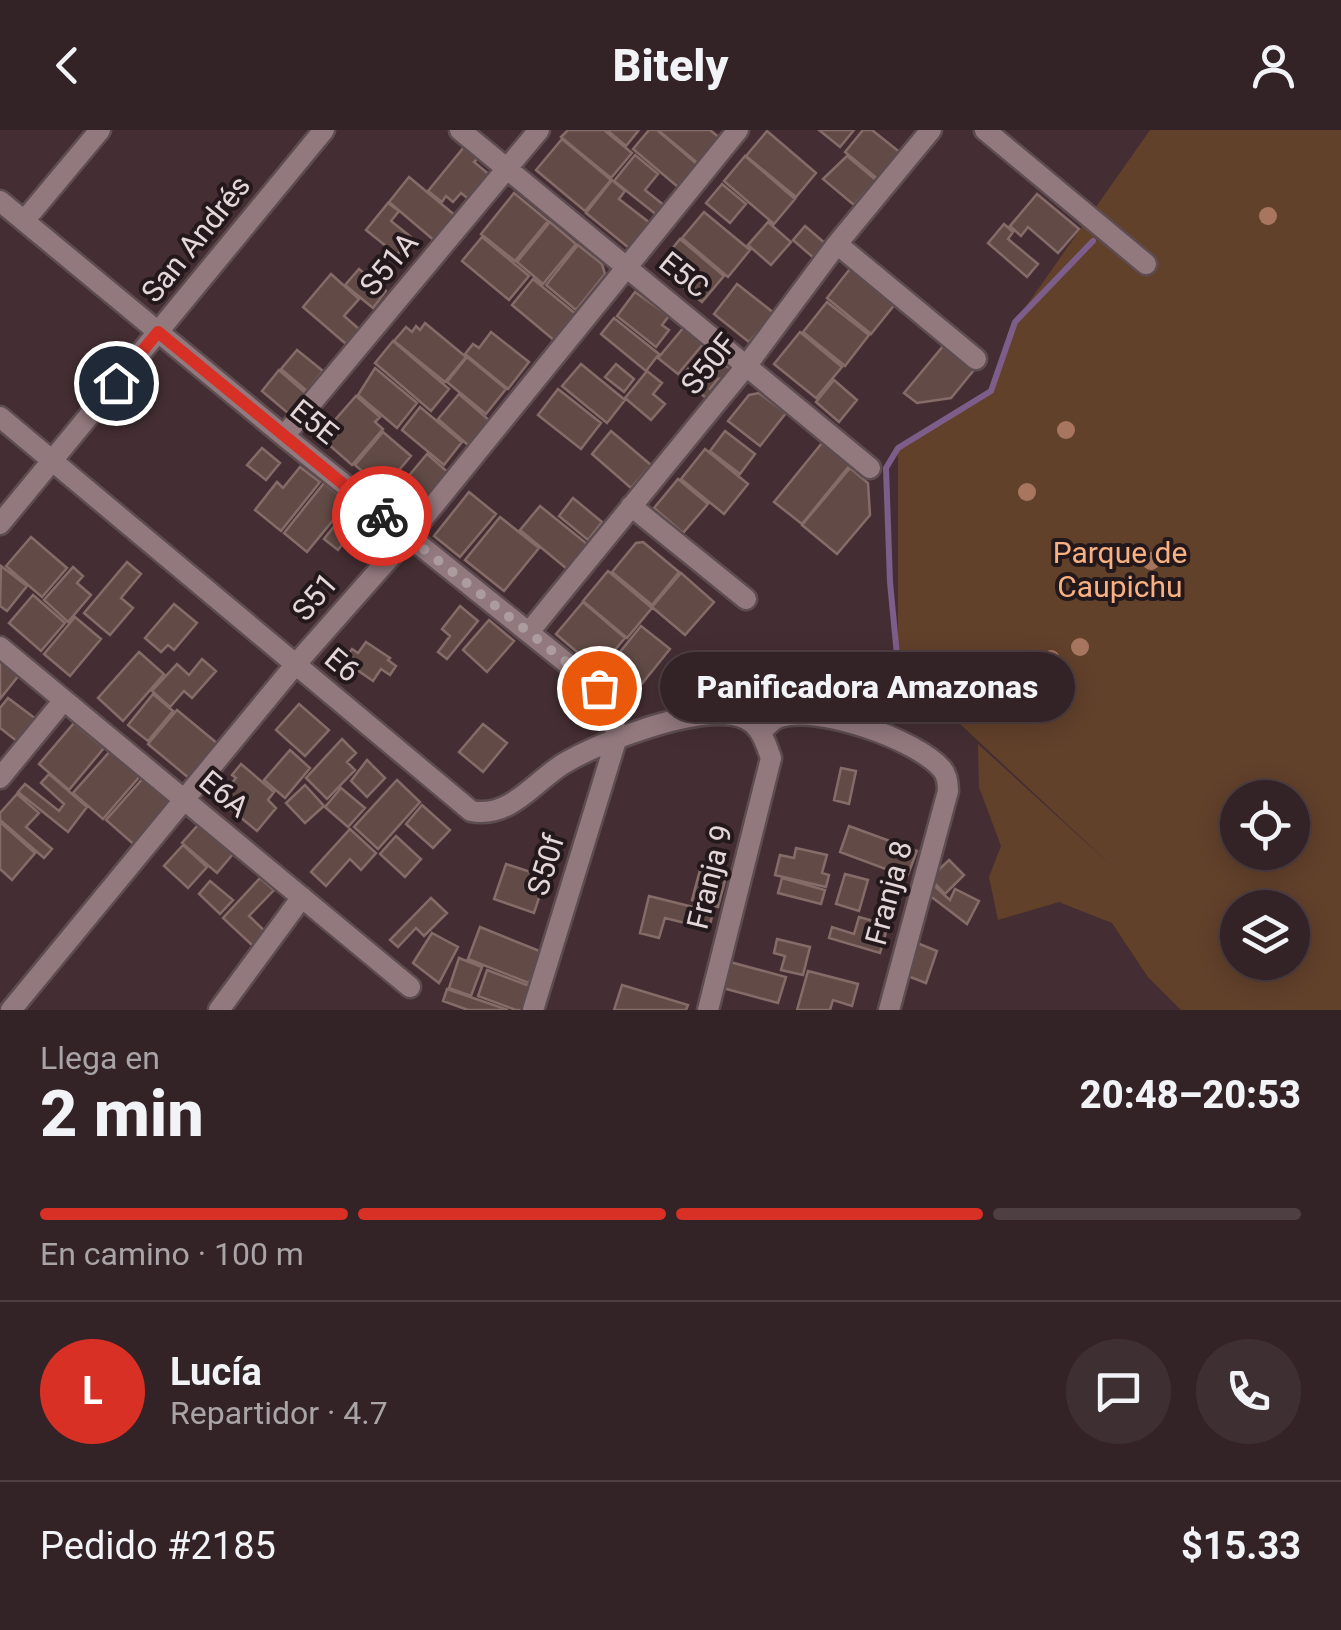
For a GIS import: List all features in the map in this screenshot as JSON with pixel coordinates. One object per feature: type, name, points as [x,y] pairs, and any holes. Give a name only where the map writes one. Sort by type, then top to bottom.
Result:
[{"type":"street","points":[[24,222],[100,130]]},
{"type":"street","name":"San Andrés","points":[[0,524],[324,130]]},
{"type":"street","name":"E5C","points":[[460,130],[870,468]]},
{"type":"street","name":"S51A","points":[[284,436],[539,130]]},
{"type":"street","name":"S51","points":[[11,1010],[295,665],[408,537],[738,130]]},
{"type":"street","name":"S50F","points":[[529,632],[747,365],[837,244],[931,130]]},
{"type":"street","points":[[985,130],[1146,264]]},
{"type":"street","name":"E5E","points":[[0,201],[408,537],[599,688],[610,709],[617,737]]},
{"type":"street","points":[[837,244],[976,359]]},
{"type":"street","name":"E6","points":[[0,417],[471,811],[489,815],[508,806],[563,764],[617,737],[712,714],[742,717],[762,731]]},
{"type":"street","points":[[631,506],[746,599]]},
{"type":"street","name":"E6A","points":[[0,648],[410,987]]},
{"type":"street","points":[[0,778],[64,700]]},
{"type":"street","name":"Franja 8","points":[[762,731],[778,717],[802,714],[857,726],[926,756],[942,769],[948,780],[889,1010]]},
{"type":"street","name":"Franja 9","points":[[708,1010],[771,758],[762,731]]},
{"type":"street","name":"S50f","points":[[533,1010],[617,737]]},
{"type":"street","points":[[219,1010],[302,897]]},
{"type":"green space","name":"Parque de Caupichu","points":[[1150,130],[1341,130],[1341,1010],[1181,1010],[1148,977],[1112,923],[1059,902],[998,920],[989,877],[1001,846],[979,787],[978,744],[1114,868],[898,666],[898,448],[991,391],[1015,322]]},
{"type":"building","points":[[568,130],[604,130],[632,153],[611,178],[561,137]]},
{"type":"building","points":[[607,130],[639,130],[626,146]]},
{"type":"building","points":[[649,130],[657,130],[698,165],[678,187],[633,149]]},
{"type":"building","points":[[658,130],[710,130],[721,139],[700,165]]},
{"type":"building","points":[[819,130],[854,130],[840,147]]},
{"type":"building","points":[[863,130],[872,130],[907,158],[885,185],[845,152]]},
{"type":"building","points":[[767,131],[816,173],[796,197],[746,156]]},
{"type":"building","points":[[562,139],[611,180],[585,211],[536,170]]},
{"type":"building","points":[[464,147],[491,176],[471,201],[461,193],[453,202],[446,196],[442,202],[428,191]]},
{"type":"building","points":[[635,155],[658,174],[645,190],[665,206],[658,216],[614,181]]},
{"type":"building","points":[[745,156],[795,199],[774,224],[724,181]]},
{"type":"building","points":[[847,156],[876,180],[854,205],[823,179]]},
{"type":"building","points":[[409,177],[457,217],[436,242],[389,202]]},
{"type":"building","points":[[612,180],[625,191],[619,199],[650,223],[629,248],[586,213]]},
{"type":"building","points":[[722,184],[746,204],[730,223],[706,203]]},
{"type":"building","points":[[514,193],[548,221],[515,261],[481,234]]},
{"type":"building","points":[[1037,194],[1079,229],[1058,253],[1028,227],[1021,236],[1010,226]]},
{"type":"building","points":[[388,203],[399,211],[391,221],[411,237],[397,255],[366,230]]},
{"type":"building","points":[[704,212],[750,250],[728,277],[682,238]]},
{"type":"building","points":[[550,222],[576,244],[543,284],[517,262]]},
{"type":"building","points":[[768,222],[791,242],[771,265],[748,245]]},
{"type":"building","points":[[1004,224],[1013,232],[1008,239],[1038,264],[1027,277],[988,243]]},
{"type":"building","points":[[805,226],[827,245],[815,259],[793,240]]},
{"type":"building","points":[[482,237],[529,276],[509,300],[462,261]]},
{"type":"building","points":[[680,239],[724,276],[702,302],[658,266]]},
{"type":"building","points":[[578,245],[602,264],[605,274],[576,310],[546,285]]},
{"type":"building","points":[[359,269],[386,291],[373,308],[345,285]]},
{"type":"building","points":[[849,270],[856,271],[896,303],[871,334],[827,298]]},
{"type":"building","points":[[331,274],[359,299],[344,316],[359,329],[346,344],[303,307]]},
{"type":"building","points":[[533,279],[577,315],[555,341],[512,305]]},
{"type":"building","points":[[737,284],[774,313],[749,342],[714,314]]},
{"type":"building","points":[[635,292],[669,316],[662,325],[669,330],[656,347],[617,316]]},
{"type":"building","points":[[827,302],[869,335],[845,366],[803,332]]},
{"type":"building","points":[[614,318],[659,354],[646,371],[601,334]]},
{"type":"building","points":[[425,323],[466,357],[445,382],[394,341],[406,327],[412,332]]},
{"type":"building","points":[[684,327],[704,343],[678,374],[658,358]]},
{"type":"building","points":[[491,332],[529,362],[508,389],[465,354],[473,344],[479,348]]},
{"type":"building","points":[[800,332],[842,367],[816,398],[774,364]]},
{"type":"building","points":[[393,341],[449,389],[431,411],[375,363]]},
{"type":"building","points":[[944,345],[974,370],[951,398],[917,403],[904,393]]},
{"type":"building","points":[[707,347],[730,369],[706,398],[681,377]]},
{"type":"building","points":[[297,350],[323,371],[307,391],[281,369]]},
{"type":"building","points":[[467,357],[506,389],[486,414],[447,382]]},
{"type":"building","points":[[581,364],[625,400],[607,423],[562,386]]},
{"type":"building","points":[[616,364],[634,379],[624,392],[605,377]]},
{"type":"building","points":[[375,368],[417,403],[397,428],[358,395]]},
{"type":"building","points":[[279,370],[310,397],[289,414],[262,391]]},
{"type":"building","points":[[647,371],[662,383],[653,394],[665,404],[651,420],[625,398]]},
{"type":"building","points":[[834,380],[857,400],[839,422],[816,402]]},
{"type":"building","points":[[558,389],[601,423],[581,449],[538,415]]},
{"type":"building","points":[[759,393],[786,413],[760,446],[728,421],[749,395]]},
{"type":"building","points":[[459,394],[490,421],[468,445],[438,419]]},
{"type":"building","points":[[356,396],[380,417],[375,422],[383,429],[352,465],[320,437]]},
{"type":"building","points":[[420,407],[462,442],[444,465],[402,430]]},
{"type":"building","points":[[611,431],[651,465],[631,488],[592,454]]},
{"type":"building","points":[[725,431],[755,454],[740,474],[710,451]]},
{"type":"building","points":[[383,432],[411,456],[383,489],[355,465]]},
{"type":"building","points":[[822,443],[850,465],[802,524],[774,502]]},
{"type":"building","points":[[262,448],[280,463],[266,480],[247,465]]},
{"type":"building","points":[[705,449],[748,484],[724,514],[681,479]]},
{"type":"building","points":[[427,454],[450,474],[413,516],[391,497]]},
{"type":"building","points":[[300,467],[320,482],[281,531],[255,510],[277,482],[283,488]]},
{"type":"building","points":[[850,468],[868,483],[870,515],[837,554],[802,525]]},
{"type":"building","points":[[678,479],[708,504],[683,533],[654,508]]},
{"type":"building","points":[[324,483],[348,502],[307,552],[284,533]]},
{"type":"building","points":[[469,492],[496,514],[460,557],[434,536]]},
{"type":"building","points":[[573,498],[602,522],[588,540],[559,516]]},
{"type":"building","points":[[350,506],[391,540],[373,563],[358,550],[366,541],[353,530],[338,550],[324,539]]},
{"type":"building","points":[[540,506],[587,544],[567,569],[520,530]]},
{"type":"building","points":[[500,517],[539,548],[504,591],[465,560]]},
{"type":"building","points":[[31,537],[67,568],[42,597],[6,566]]},
{"type":"building","points":[[643,542],[679,572],[652,605],[612,572],[636,543]]},
{"type":"building","points":[[127,562],[141,574],[121,598],[133,608],[110,635],[84,613]]},
{"type":"building","points":[[1,566],[27,586],[7,611],[0,606]]},
{"type":"building","points":[[73,567],[83,576],[77,583],[91,595],[68,622],[44,600]]},
{"type":"building","points":[[608,571],[652,608],[627,638],[583,601]]},
{"type":"building","points":[[681,573],[714,602],[685,635],[652,607]]},
{"type":"building","points":[[33,595],[65,623],[41,651],[9,623]]},
{"type":"building","points":[[583,602],[625,638],[598,670],[556,634]]},
{"type":"building","points":[[174,604],[197,623],[174,650],[168,645],[161,652],[145,638]]},
{"type":"building","points":[[460,606],[478,621],[447,659],[438,652],[450,636],[442,629]]},
{"type":"building","points":[[75,617],[101,639],[70,676],[44,654]]},
{"type":"building","points":[[489,620],[514,641],[487,672],[463,650]]},
{"type":"building","points":[[641,626],[670,649],[632,696],[603,673]]},
{"type":"building","points":[[366,642],[396,666],[390,675],[381,669],[373,681],[350,665],[355,659],[348,655],[352,649],[358,653]]},
{"type":"building","points":[[139,652],[164,674],[123,721],[98,698]]},
{"type":"building","points":[[0,658],[20,674],[0,699]]},
{"type":"building","points":[[202,659],[216,671],[192,698],[184,691],[170,707],[152,691],[177,664],[189,675]]},
{"type":"building","points":[[153,694],[173,711],[148,741],[128,725]]},
{"type":"building","points":[[8,698],[36,719],[18,742],[0,728],[0,708]]},
{"type":"building","points":[[299,704],[329,730],[305,756],[276,730]]},
{"type":"building","points":[[177,710],[218,744],[190,779],[148,744]]},
{"type":"building","points":[[74,723],[104,748],[69,790],[39,764]]},
{"type":"building","points":[[483,724],[507,743],[483,772],[459,752]]},
{"type":"building","points":[[342,739],[356,753],[347,762],[355,770],[327,799],[306,778]]},
{"type":"building","points":[[111,750],[140,776],[103,819],[73,793]]},
{"type":"building","points":[[290,750],[310,768],[285,798],[264,780]]},
{"type":"building","points":[[367,760],[385,778],[367,797],[351,781]]},
{"type":"building","points":[[241,764],[274,792],[268,800],[276,808],[257,831],[218,799],[236,778],[232,775]]},
{"type":"building","points":[[841,768],[856,771],[849,804],[834,800]]},
{"type":"building","points":[[49,774],[87,807],[68,832],[18,792],[25,784],[59,811],[64,804],[41,783]]},
{"type":"building","points":[[146,775],[178,803],[138,848],[106,820]]},
{"type":"building","points":[[397,780],[420,802],[378,849],[354,827]]},
{"type":"building","points":[[305,785],[324,806],[305,823],[286,803]]},
{"type":"building","points":[[341,788],[365,808],[348,827],[325,807]]},
{"type":"building","points":[[17,794],[39,813],[26,827],[52,849],[44,858],[0,820],[0,813]]},
{"type":"building","points":[[422,805],[450,830],[433,848],[406,824]]},
{"type":"building","points":[[0,822],[35,853],[12,880],[0,869]]},
{"type":"building","points":[[198,825],[233,854],[217,873],[182,843]]},
{"type":"building","points":[[849,826],[917,851],[907,877],[840,852]]},
{"type":"building","points":[[350,829],[376,853],[361,870],[350,859],[326,886],[311,872]]},
{"type":"building","points":[[396,836],[421,859],[405,877],[380,854]]},
{"type":"building","points":[[183,845],[207,867],[188,888],[164,866]]},
{"type":"building","points":[[796,848],[827,855],[822,873],[829,875],[826,887],[775,875],[780,855],[794,858]]},
{"type":"building","points":[[949,860],[964,875],[945,894],[930,878]]},
{"type":"building","points":[[506,864],[546,877],[534,913],[494,899]]},
{"type":"building","points":[[700,870],[726,877],[718,907],[692,900]]},
{"type":"building","points":[[845,874],[868,880],[859,911],[836,904]]},
{"type":"building","points":[[260,878],[274,890],[249,916],[266,932],[253,946],[223,918]]},
{"type":"building","points":[[782,878],[825,890],[821,904],[778,893]]},
{"type":"building","points":[[210,881],[233,900],[220,914],[199,894]]},
{"type":"building","points":[[931,883],[950,900],[955,889],[979,901],[967,924],[925,892]]},
{"type":"building","points":[[649,896],[713,912],[709,929],[665,918],[659,938],[640,933]]},
{"type":"building","points":[[431,898],[447,913],[424,936],[416,928],[398,947],[390,940]]},
{"type":"building","points":[[859,917],[888,925],[880,953],[829,938],[832,927],[854,934]]},
{"type":"building","points":[[480,927],[542,952],[529,983],[468,959]]},
{"type":"building","points":[[432,933],[458,947],[439,983],[413,963]]},
{"type":"building","points":[[777,939],[810,947],[803,975],[781,970],[785,956],[774,953]]},
{"type":"building","points":[[917,943],[937,951],[926,983],[905,975]]},
{"type":"building","points":[[459,958],[482,967],[471,996],[449,988]]},
{"type":"building","points":[[730,962],[786,977],[778,1003],[723,988]]},
{"type":"building","points":[[487,970],[535,988],[526,1010],[478,996]]},
{"type":"building","points":[[808,971],[858,984],[852,1006],[833,1000],[830,1010],[797,1010]]},
{"type":"building","points":[[622,985],[688,1005],[686,1010],[614,1010]]},
{"type":"building","points":[[447,989],[508,1010],[468,1010],[443,1001]]},
{"type":"waterway","points":[[898,666],[886,468],[898,448],[991,391],[1015,322],[1093,241]]},
{"type":"way so far","points":[[382,516],[599,688]]},
{"type":"place","name":"Panificadora Amazonas","points":[[599,688]]},
{"type":"route","points":[[116,383],[158,332],[382,516]]}]
